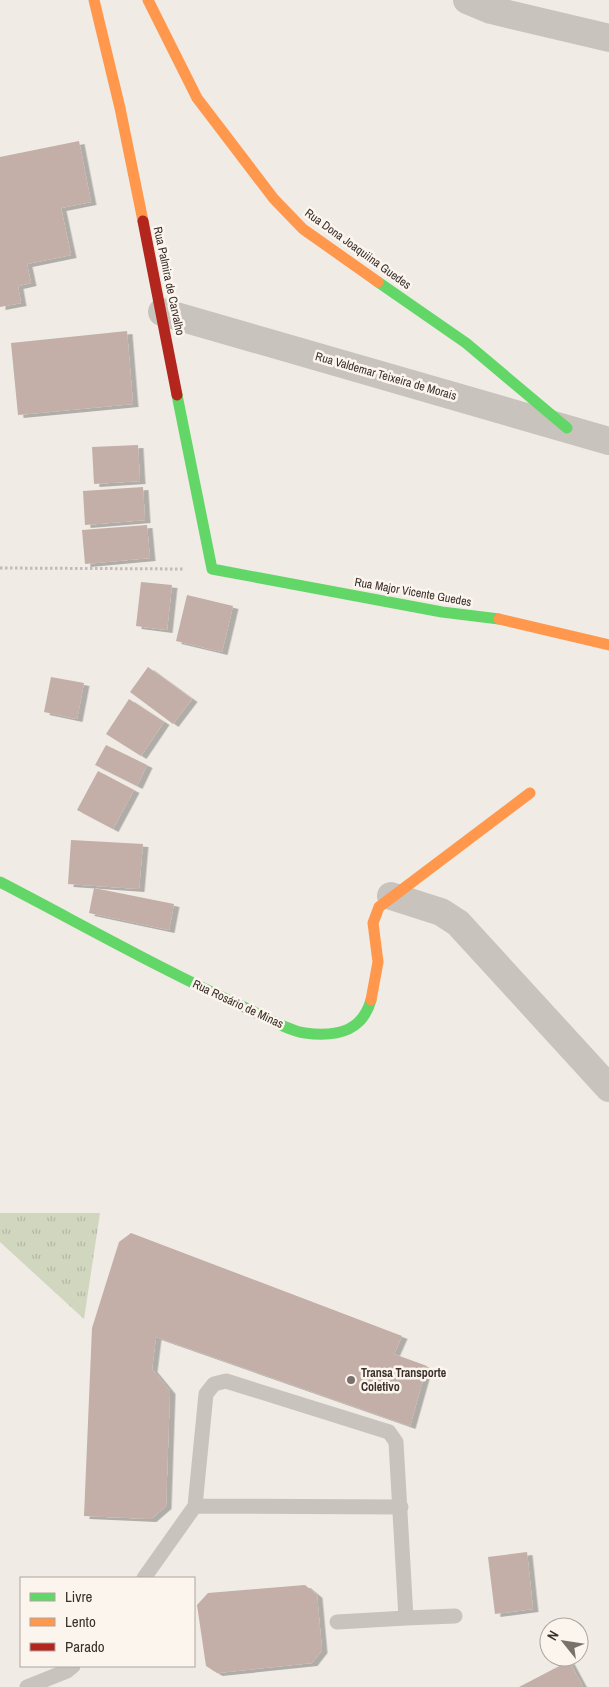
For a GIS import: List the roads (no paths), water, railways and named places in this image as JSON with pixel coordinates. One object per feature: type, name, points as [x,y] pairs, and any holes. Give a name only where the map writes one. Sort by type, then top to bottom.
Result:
[{"type":"street","name":"Rua Palmira de Carvalho","points":[[94,0],[120,108],[212,569]]},
{"type":"street","name":"Rua Dona Joaquiina Guedes","points":[[148,0],[197,98],[274,198],[303,228],[466,343],[567,428]]},
{"type":"street","points":[[467,0],[491,10],[609,38]]},
{"type":"street","name":"Rua Valdemar Teixeira de Morais","points":[[162,312],[609,441]]},
{"type":"street","name":"Rua Major Vicente Guedes","points":[[212,569],[442,612],[512,621],[609,645]]},
{"type":"street","name":"Rua Rosário de Minas","points":[[0,882],[213,993],[303,1034],[341,1034],[358,1022],[369,1008],[375,986],[378,962],[373,923],[379,907],[391,896],[530,793]]},
{"type":"street","points":[[391,896],[441,912],[458,923],[609,1088]]},
{"type":"lane","points":[[145,1577],[195,1506],[206,1394],[214,1384],[226,1381],[389,1432],[396,1442],[406,1618]]},
{"type":"lane","points":[[195,1506],[401,1507]]},
{"type":"lane","points":[[337,1622],[455,1616]]},
{"type":"lane","points":[[27,1687],[67,1671],[72,1667]]},
{"type":"place","name":"Transa Transporte Coletivo","points":[[351,1380]]}]
